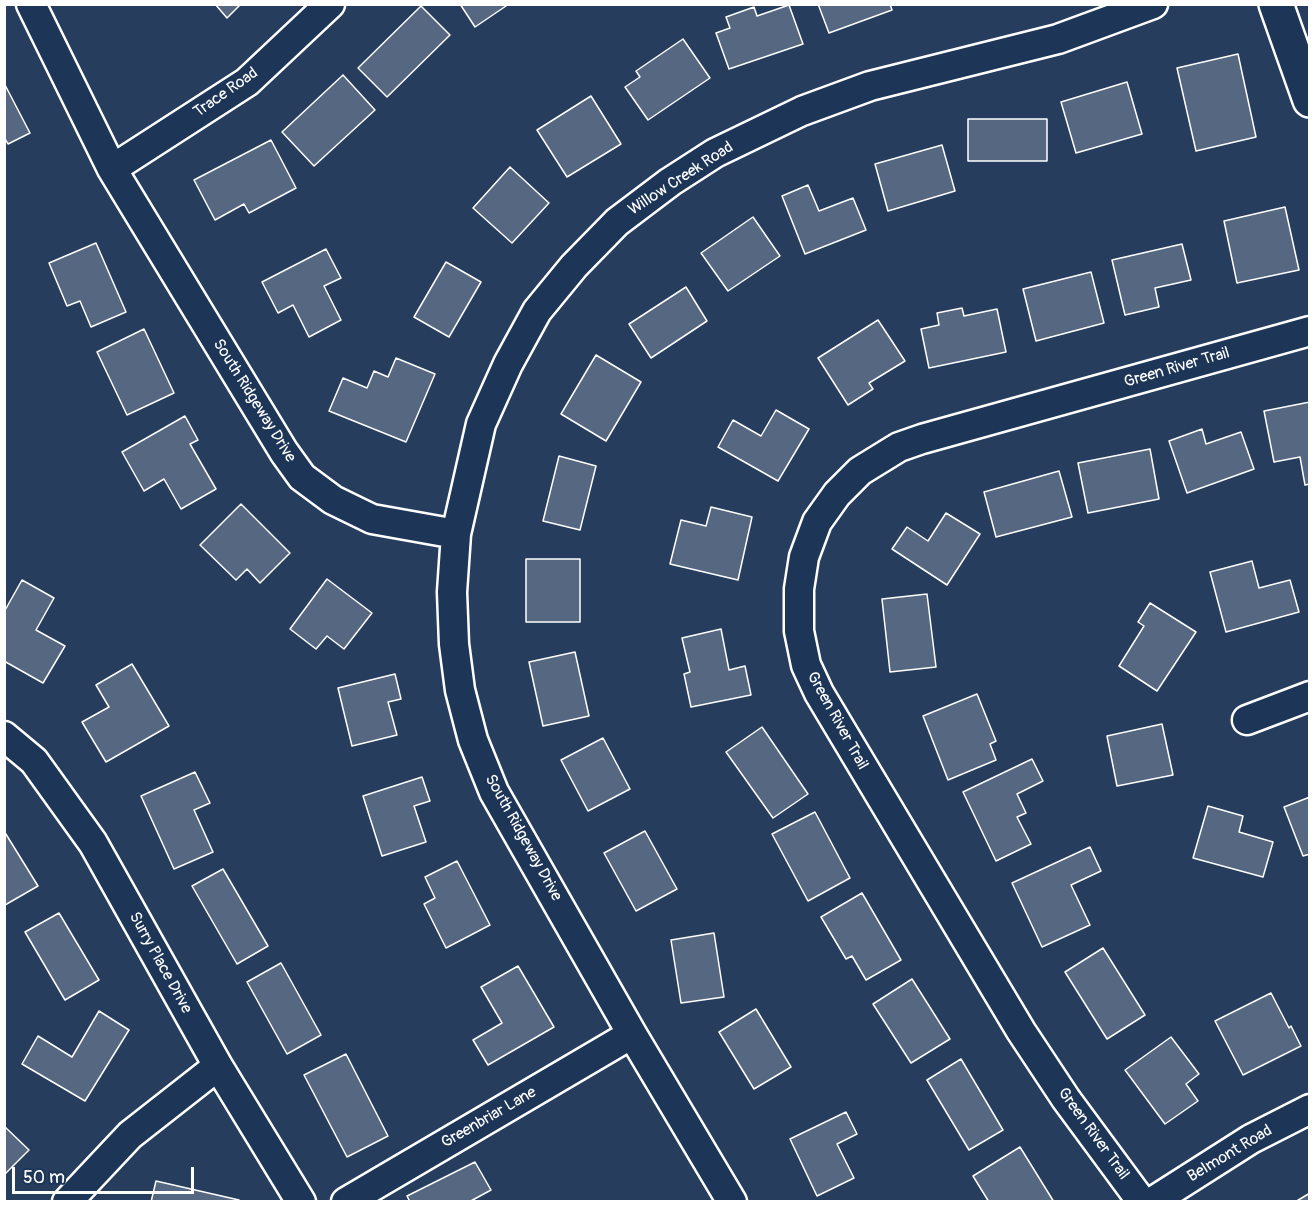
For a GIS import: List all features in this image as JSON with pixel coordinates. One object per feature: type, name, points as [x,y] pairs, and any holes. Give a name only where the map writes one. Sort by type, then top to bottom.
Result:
[{"type":"street","name":"South Ridgeway Drive","points":[[31,4],[112,169],[284,452],[302,477],[333,500],[372,519],[456,534],[453,592],[454,644],[460,690],[473,740],[494,792],[632,1034],[732,1202]]},
{"type":"street","name":"Trace Road","points":[[112,169],[247,82],[330,4]]},
{"type":"street","name":"Willow Creek Road","points":[[456,534],[481,424],[508,364],[537,311],[574,266],[617,222],[670,182],[715,153],[802,111],[870,86],[1058,39],[1154,4]]},
{"type":"street","points":[[1276,4],[1310,100]]},
{"type":"street","name":"Green River Trail","points":[[1142,1202],[1066,1099],[1021,1031],[819,693],[806,665],[799,631],[799,589],[804,556],[818,522],[837,494],[860,471],[899,447],[1310,331]]},
{"type":"street","points":[[1247,720],[1310,696]]},
{"type":"street","name":"Surry Place Drive","points":[[4,736],[34,761],[93,843],[218,1066],[301,1202]]},
{"type":"street","name":"Greenbriar Lane","points":[[346,1202],[632,1034]]},
{"type":"street","points":[[66,1202],[130,1135],[218,1066]]},
{"type":"street","name":"Belmont Road","points":[[1152,1202],[1251,1139],[1310,1109]]},
{"type":"building","points":[[215,4],[241,4],[227,18]]},
{"type":"building","points":[[460,4],[505,4],[506,6],[475,27]]},
{"type":"building","points":[[818,4],[890,4],[892,10],[829,33]]},
{"type":"building","points":[[789,5],[803,44],[729,69],[716,33],[730,28],[726,17],[754,7],[757,16]]},
{"type":"building","points":[[421,6],[450,35],[387,97],[358,68]]},
{"type":"building","points":[[683,39],[710,78],[648,120],[625,87],[640,77],[636,71]]},
{"type":"building","points":[[1238,54],[1256,137],[1196,151],[1177,68]]},
{"type":"building","points":[[343,75],[375,110],[314,166],[282,132]]},
{"type":"building","points":[[1127,82],[1142,134],[1076,153],[1061,102]]},
{"type":"building","points":[[4,83],[30,133],[8,144],[4,137]]},
{"type":"building","points":[[591,96],[621,144],[567,177],[537,130]]},
{"type":"building","points":[[968,119],[1047,119],[1047,161],[968,161]]},
{"type":"building","points":[[271,140],[296,188],[249,213],[244,204],[215,220],[194,180]]},
{"type":"building","points":[[942,145],[955,191],[888,211],[875,164]]},
{"type":"building","points":[[510,167],[549,203],[512,243],[473,208]]},
{"type":"building","points":[[808,185],[819,211],[853,198],[866,230],[805,254],[782,196]]},
{"type":"building","points":[[1285,207],[1299,270],[1237,283],[1224,221]]},
{"type":"building","points":[[753,217],[780,256],[728,291],[701,253]]},
{"type":"building","points":[[96,243],[126,312],[91,327],[80,301],[67,306],[49,263]]},
{"type":"building","points":[[1182,244],[1191,280],[1155,288],[1159,307],[1125,315],[1112,260]]},
{"type":"building","points":[[326,249],[341,278],[324,286],[341,320],[309,337],[293,305],[278,313],[262,282]]},
{"type":"building","points":[[446,262],[481,282],[449,337],[414,317]]},
{"type":"building","points":[[1091,272],[1104,323],[1036,341],[1023,289]]},
{"type":"building","points":[[686,287],[707,321],[651,358],[629,324]]},
{"type":"building","points":[[962,308],[964,316],[997,309],[1006,352],[929,368],[921,329],[939,325],[937,313]]},
{"type":"building","points":[[878,320],[905,361],[869,383],[873,389],[848,405],[818,358]]},
{"type":"building","points":[[144,329],[174,393],[127,415],[97,352]]},
{"type":"building","points":[[596,355],[641,382],[606,441],[561,414]]},
{"type":"building","points":[[396,358],[435,374],[406,442],[329,411],[343,378],[367,388],[374,371],[388,377]]},
{"type":"building","points":[[1310,402],[1310,484],[1305,485],[1300,457],[1274,462],[1264,411]]},
{"type":"building","points":[[776,410],[809,429],[778,481],[718,447],[733,420],[761,436]]},
{"type":"building","points":[[185,416],[198,440],[190,444],[216,489],[181,509],[164,479],[144,491],[122,452]]},
{"type":"building","points":[[1202,429],[1206,444],[1241,432],[1254,469],[1187,493],[1169,441]]},
{"type":"building","points":[[1150,449],[1159,499],[1088,513],[1078,463]]},
{"type":"building","points":[[559,456],[596,466],[580,530],[543,521]]},
{"type":"building","points":[[1059,471],[1072,517],[996,537],[984,492]]},
{"type":"building","points":[[241,504],[290,553],[260,583],[247,569],[236,580],[200,545]]},
{"type":"building","points":[[711,507],[752,517],[738,580],[670,564],[681,520],[706,526]]},
{"type":"building","points":[[946,513],[980,534],[947,585],[892,549],[907,527],[928,541]]},
{"type":"building","points":[[526,559],[580,559],[580,622],[526,622]]},
{"type":"building","points":[[1252,561],[1259,588],[1290,580],[1299,612],[1226,632],[1210,572]]},
{"type":"building","points":[[327,579],[372,613],[344,649],[327,636],[316,649],[290,629]]},
{"type":"building","points":[[22,580],[54,598],[36,630],[65,646],[43,683],[4,661],[4,612]]},
{"type":"building","points":[[927,594],[936,667],[890,672],[882,599]]},
{"type":"building","points":[[1150,603],[1196,632],[1157,691],[1119,666],[1144,626],[1138,622]]},
{"type":"building","points":[[721,629],[729,670],[745,666],[751,695],[691,707],[684,674],[690,672],[682,638]]},
{"type":"building","points":[[575,652],[589,716],[543,726],[529,662]]},
{"type":"building","points":[[132,664],[169,726],[106,762],[82,722],[109,707],[96,685]]},
{"type":"building","points":[[395,674],[401,699],[388,702],[397,735],[352,746],[338,688]]},
{"type":"building","points":[[977,694],[996,741],[990,744],[996,760],[948,780],[923,716]]},
{"type":"building","points":[[1162,724],[1173,775],[1117,786],[1107,736]]},
{"type":"building","points":[[762,727],[808,794],[773,818],[726,752]]},
{"type":"building","points":[[603,738],[630,789],[588,811],[561,760]]},
{"type":"building","points":[[1032,759],[1043,781],[1017,794],[1026,813],[1017,817],[1031,844],[996,861],[963,792]]},
{"type":"building","points":[[195,772],[210,803],[194,810],[213,852],[174,869],[141,796]]},
{"type":"building","points":[[422,777],[430,801],[414,806],[426,842],[382,856],[363,796]]},
{"type":"building","points":[[1310,797],[1310,854],[1303,856],[1284,807]]},
{"type":"building","points":[[1208,806],[1243,816],[1239,832],[1273,842],[1263,877],[1193,858]]},
{"type":"building","points":[[815,812],[850,878],[808,901],[772,834]]},
{"type":"building","points":[[4,831],[38,886],[5,905],[4,905]]},
{"type":"building","points":[[645,831],[677,889],[636,911],[604,853]]},
{"type":"building","points":[[1090,847],[1101,871],[1071,885],[1090,925],[1042,947],[1012,883]]},
{"type":"building","points":[[457,861],[490,925],[446,948],[424,904],[435,898],[425,877]]},
{"type":"building","points":[[223,869],[268,946],[237,964],[192,886]]},
{"type":"building","points":[[862,893],[901,960],[866,980],[852,956],[846,959],[821,917]]},
{"type":"building","points":[[59,913],[99,980],[65,1000],[25,932]]},
{"type":"building","points":[[714,933],[724,997],[681,1003],[671,940]]},
{"type":"building","points":[[1103,948],[1145,1015],[1107,1039],[1065,972]]},
{"type":"building","points":[[281,963],[321,1035],[287,1054],[247,982]]},
{"type":"building","points":[[518,966],[554,1027],[488,1065],[473,1040],[502,1023],[481,987]]},
{"type":"building","points":[[912,979],[950,1039],[911,1063],[873,1004]]},
{"type":"building","points":[[1271,993],[1301,1046],[1243,1075],[1215,1021]]},
{"type":"building","points":[[756,1009],[791,1067],[754,1089],[719,1032]]},
{"type":"building","points":[[99,1011],[129,1030],[85,1101],[22,1064],[38,1036],[72,1057]]},
{"type":"building","points":[[1171,1037],[1199,1074],[1186,1084],[1198,1101],[1165,1124],[1125,1070]]},
{"type":"building","points":[[346,1054],[388,1136],[347,1157],[304,1075]]},
{"type":"building","points":[[961,1059],[1003,1130],[969,1150],[927,1080]]},
{"type":"building","points":[[846,1112],[857,1134],[837,1144],[854,1178],[817,1196],[790,1139]]},
{"type":"building","points":[[4,1126],[29,1150],[4,1175]]},
{"type":"building","points":[[1020,1147],[1054,1202],[989,1202],[973,1176]]},
{"type":"building","points":[[475,1162],[491,1190],[469,1202],[410,1202],[407,1196]]},
{"type":"building","points":[[156,1181],[239,1200],[238,1202],[151,1202]]},
{"type":"building","points":[[1310,1193],[1310,1202],[1295,1202]]}]
